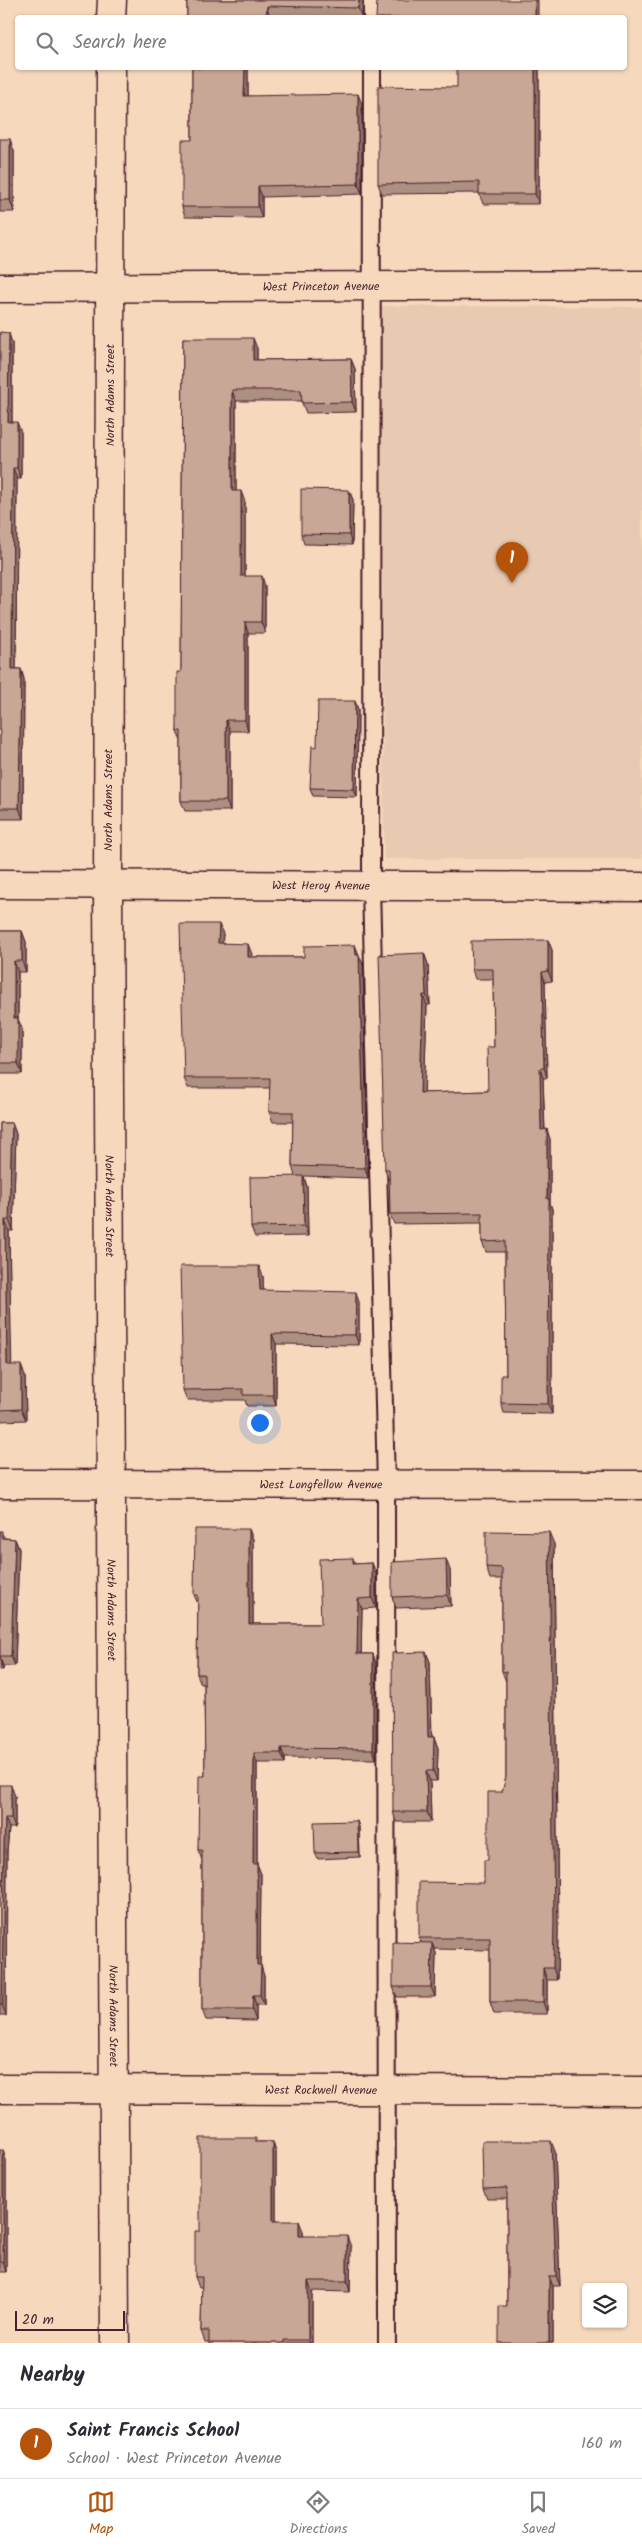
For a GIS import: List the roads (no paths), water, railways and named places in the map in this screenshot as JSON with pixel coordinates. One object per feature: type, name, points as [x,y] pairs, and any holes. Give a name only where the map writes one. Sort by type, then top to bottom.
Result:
[{"type":"street","points":[[112,0],[112,15]]},
{"type":"street","name":"North Adams Street","points":[[111,70],[108,884],[109,1484],[115,2343]]},
{"type":"street","name":"West Princeton Avenue","points":[[0,288],[642,285]]},
{"type":"street","name":"West Heroy Avenue","points":[[0,884],[642,887]]},
{"type":"street","name":"West Longfellow Avenue","points":[[0,1484],[642,1485]]},
{"type":"street","name":"West Rockwell Avenue","points":[[0,2089],[642,2091]]},
{"type":"lane","points":[[372,0],[372,15]]},
{"type":"lane","points":[[372,70],[371,887],[386,1485],[387,2343]]},
{"type":"place","name":"Saint Francis School","points":[[512,583]]}]
